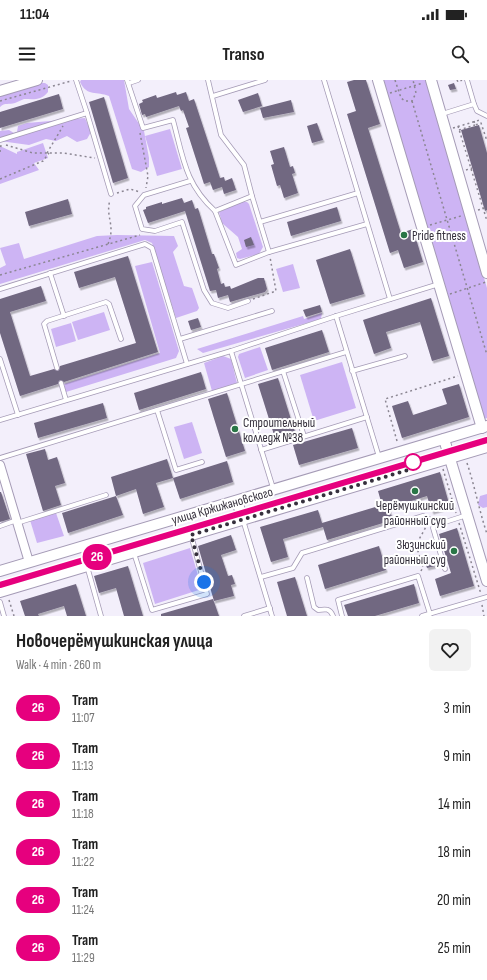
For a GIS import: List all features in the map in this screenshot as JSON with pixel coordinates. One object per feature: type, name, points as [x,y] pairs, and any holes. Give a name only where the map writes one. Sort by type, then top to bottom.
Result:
[{"type":"street","points":[[0,91],[37,80]]},
{"type":"street","points":[[378,80],[442,296],[485,427]]},
{"type":"street","points":[[431,80],[487,270]]},
{"type":"street","name":"улица Кржижановского","points":[[0,571],[485,427]]},
{"type":"street","points":[[444,439],[450,457],[463,516],[486,576]]},
{"type":"street","name":"улица Кржижановского","points":[[0,592],[487,446]]},
{"type":"street","points":[[0,465],[30,562]]},
{"type":"street","points":[[237,501],[243,520]]},
{"type":"lane","points":[[75,80],[87,113],[112,194]]},
{"type":"lane","points":[[138,80],[128,81],[143,128],[173,120],[190,181],[203,200],[215,211],[236,265],[269,252],[367,224]]},
{"type":"lane","points":[[208,80],[221,135],[244,165],[269,252]]},
{"type":"lane","points":[[213,96],[265,80]]},
{"type":"lane","points":[[324,80],[390,298]]},
{"type":"lane","points":[[467,80],[477,111],[487,116]]},
{"type":"lane","points":[[441,114],[474,104]]},
{"type":"lane","points":[[0,142],[87,113]]},
{"type":"lane","points":[[190,181],[144,196],[135,206],[142,229],[155,231],[182,222],[204,290],[212,303],[228,308],[248,301]]},
{"type":"lane","points":[[260,222],[358,192]]},
{"type":"lane","points":[[215,211],[252,196]]},
{"type":"lane","points":[[0,289],[145,244],[149,245],[152,248],[187,364]]},
{"type":"lane","points":[[50,273],[64,316]]},
{"type":"lane","points":[[0,420],[231,351],[390,298],[439,284]]},
{"type":"lane","points":[[57,368],[44,324],[46,321],[106,302],[109,304],[121,339]]},
{"type":"lane","points":[[180,339],[272,311]]},
{"type":"lane","points":[[336,316],[380,459]]},
{"type":"lane","points":[[231,351],[273,490]]},
{"type":"lane","points":[[0,458],[346,352]]},
{"type":"lane","points":[[352,371],[404,356]]},
{"type":"lane","points":[[0,358],[18,415]]},
{"type":"lane","points":[[283,371],[304,436]]},
{"type":"lane","points":[[61,383],[66,400]]},
{"type":"lane","points":[[157,410],[176,470],[202,462]]},
{"type":"lane","points":[[261,450],[367,417]]},
{"type":"lane","points":[[0,526],[106,495]]},
{"type":"lane","points":[[261,577],[293,568],[302,553],[423,516],[439,524],[463,516]]},
{"type":"lane","points":[[243,520],[272,616]]},
{"type":"lane","points":[[436,522],[433,528],[445,569]]},
{"type":"lane","points":[[134,552],[152,610],[208,594],[191,535]]},
{"type":"lane","points":[[87,565],[101,616]]},
{"type":"lane","points":[[342,616],[338,600],[418,576],[430,614]]},
{"type":"lane","points":[[307,578],[314,607],[318,610],[327,609],[332,612],[334,616]]},
{"type":"lane","points":[[422,616],[485,598]]},
{"type":"lane","points":[[0,602],[4,616]]},
{"type":"lane","points":[[244,616],[270,608]]},
{"type":"path","points":[[0,101],[75,80]]},
{"type":"path","points":[[395,80],[398,91],[405,101],[412,101]]},
{"type":"path","points":[[413,80],[416,93],[412,101],[487,355]]},
{"type":"path","points":[[383,96],[431,80]]},
{"type":"path","points":[[457,80],[458,82],[463,80]]},
{"type":"path","points":[[0,179],[43,161],[67,119]]},
{"type":"path","points":[[453,128],[481,119]]},
{"type":"path","points":[[474,121],[475,125]]},
{"type":"path","points":[[459,130],[481,123],[487,141]]},
{"type":"path","points":[[458,126],[487,221]]},
{"type":"path","points":[[108,244],[112,234],[108,207],[112,194],[134,189],[144,196],[148,176],[140,130],[143,128]]},
{"type":"path","points":[[0,152],[0,142],[33,152],[101,158]]},
{"type":"path","points":[[466,170],[472,168]]},
{"type":"path","points":[[422,227],[484,208]]},
{"type":"path","points":[[0,275],[141,235]]},
{"type":"path","points":[[248,301],[276,290],[269,252]]},
{"type":"path","points":[[442,296],[487,282]]},
{"type":"path","points":[[397,441],[385,399],[460,376]]},
{"type":"path","points":[[467,463],[478,496],[477,506],[487,534]]},
{"type":"path","points":[[443,469],[463,516],[485,598],[482,609],[484,616]]},
{"type":"path","points":[[418,576],[423,567],[416,545],[430,520]]},
{"type":"path","points":[[9,600],[14,616]]},
{"type":"shaded area","points":[[81,80],[124,80],[129,109],[144,131],[149,158],[149,167],[141,172],[132,169],[109,96],[89,92],[83,87],[80,82]]},
{"type":"shaded area","points":[[382,80],[426,80],[487,288],[487,418],[484,419]]},
{"type":"shaded area","points":[[38,83],[45,83],[48,85],[48,92],[43,97],[37,99],[24,99],[0,107],[0,93]]},
{"type":"shaded area","points":[[85,118],[91,132],[87,139],[77,142],[67,136],[56,141],[46,139],[29,145],[0,141],[0,131],[9,130],[14,133],[17,132],[18,126],[27,123]]},
{"type":"shaded area","points":[[170,129],[182,169],[157,176],[145,136]]},
{"type":"shaded area","points":[[43,143],[48,158],[34,163],[39,170],[0,184],[0,146],[17,154],[17,152]]},
{"type":"shaded area","points":[[242,202],[247,202],[249,204],[263,247],[259,254],[240,259],[237,258],[236,253],[242,249],[238,237],[222,223],[219,212]]},
{"type":"shaded area","points":[[97,236],[174,236],[178,246],[173,252],[184,286],[192,288],[199,308],[197,311],[176,318],[152,243],[145,240],[0,284],[0,268],[6,265],[0,248],[19,243],[24,259]]},
{"type":"shaded area","points":[[152,262],[179,351],[176,358],[66,392],[64,384],[160,353],[135,266]]},
{"type":"shaded area","points":[[293,264],[300,288],[283,292],[276,269]]},
{"type":"shaded area","points":[[104,312],[110,330],[78,340],[72,322]]},
{"type":"shaded area","points":[[322,313],[321,319],[203,353],[197,349],[303,316],[304,319]]},
{"type":"shaded area","points":[[71,323],[76,341],[56,347],[51,329]]},
{"type":"shaded area","points":[[260,347],[268,370],[245,378],[238,357],[239,354]]},
{"type":"shaded area","points":[[223,356],[231,359],[237,383],[212,391],[204,363]]},
{"type":"shaded area","points":[[342,362],[356,408],[314,421],[300,375]]},
{"type":"shaded area","points":[[192,422],[202,453],[184,459],[174,427]]},
{"type":"shaded area","points":[[487,494],[487,507],[483,508],[478,505],[480,496]]},
{"type":"shaded area","points":[[56,513],[64,536],[37,543],[30,520]]},
{"type":"shaded area","points":[[190,548],[202,589],[155,604],[143,563]]},
{"type":"building","points":[[354,80],[366,80],[380,124],[368,128],[401,233],[413,229],[423,262],[404,268],[398,250],[390,253],[347,114],[356,111],[347,82]]},
{"type":"building","points":[[454,83],[456,89],[450,90],[448,85]]},
{"type":"building","points":[[176,92],[177,95],[186,92],[189,101],[194,99],[220,178],[224,177],[225,181],[232,178],[236,190],[224,194],[222,187],[213,190],[210,182],[204,184],[186,128],[189,127],[183,110],[181,111],[179,106],[146,117],[145,114],[142,115],[139,104],[143,102],[142,100],[156,95],[157,98]]},
{"type":"building","points":[[258,93],[262,106],[243,112],[238,100]]},
{"type":"building","points":[[59,94],[63,109],[0,128],[0,112]]},
{"type":"building","points":[[104,97],[128,178],[113,183],[89,102]]},
{"type":"building","points":[[291,100],[294,112],[263,118],[260,108]]},
{"type":"building","points":[[317,123],[323,140],[312,143],[307,126]]},
{"type":"building","points":[[479,125],[487,153],[487,210],[485,211],[461,130]]},
{"type":"building","points":[[284,147],[290,167],[293,166],[295,173],[292,174],[298,193],[284,198],[280,185],[277,186],[271,165],[274,164],[270,151]]},
{"type":"building","points":[[182,198],[184,203],[192,200],[195,209],[198,208],[212,254],[214,254],[219,268],[217,269],[221,284],[224,283],[225,287],[230,286],[231,289],[258,278],[264,278],[267,289],[265,292],[230,302],[228,295],[218,298],[216,290],[210,291],[185,211],[148,223],[143,210],[146,209],[146,207]]},
{"type":"building","points":[[68,199],[72,214],[29,226],[25,212]]},
{"type":"building","points":[[337,207],[341,221],[291,236],[287,222]]},
{"type":"building","points":[[251,237],[254,245],[246,247],[244,240]]},
{"type":"building","points":[[350,249],[364,294],[330,304],[316,260]]},
{"type":"building","points":[[128,256],[158,352],[64,382],[60,380],[58,384],[20,396],[0,333],[0,299],[41,286],[46,301],[10,312],[30,376],[54,369],[58,371],[60,366],[136,343],[115,277],[79,288],[74,272]]},
{"type":"building","points":[[431,298],[449,356],[432,361],[420,322],[386,332],[391,348],[374,354],[363,320]]},
{"type":"building","points":[[320,305],[322,312],[306,317],[303,310]]},
{"type":"building","points":[[198,318],[201,327],[191,330],[188,321]]},
{"type":"building","points":[[322,330],[329,352],[272,370],[265,348]]},
{"type":"building","points":[[201,372],[206,389],[139,410],[134,393]]},
{"type":"building","points":[[278,378],[295,432],[275,438],[258,384]]},
{"type":"building","points":[[459,384],[469,417],[402,438],[392,406],[408,401],[413,415],[447,404],[442,389]]},
{"type":"building","points":[[227,393],[245,451],[226,457],[208,399]]},
{"type":"building","points":[[103,403],[107,418],[38,438],[34,423]]},
{"type":"building","points":[[352,428],[358,448],[299,465],[293,445]]},
{"type":"building","points":[[45,449],[48,460],[57,457],[65,483],[55,486],[61,505],[43,511],[26,454]]},
{"type":"building","points":[[167,459],[173,478],[156,483],[164,507],[143,514],[136,489],[116,496],[111,477]]},
{"type":"building","points":[[227,461],[233,482],[180,499],[173,478]]},
{"type":"building","points":[[440,472],[450,507],[432,512],[427,496],[389,508],[393,520],[327,540],[323,527],[283,539],[288,557],[271,562],[260,527],[318,510],[322,523],[382,505],[378,491]]},
{"type":"building","points":[[0,492],[10,519],[0,522]]},
{"type":"building","points":[[116,496],[123,515],[68,533],[62,513]]},
{"type":"building","name":"Зюзинский районный суд","points":[[457,528],[474,586],[440,596],[435,579],[451,573],[439,534]]},
{"type":"building","points":[[231,535],[236,550],[221,555],[228,576],[232,575],[235,584],[231,585],[234,596],[214,601],[198,546]]},
{"type":"building","points":[[379,546],[386,570],[325,589],[318,565]]},
{"type":"building","points":[[432,556],[435,566],[427,568],[424,559]]},
{"type":"building","points":[[128,566],[143,616],[124,616],[116,588],[99,593],[94,576]]},
{"type":"building","points":[[295,577],[307,616],[287,616],[277,582]]},
{"type":"building","points":[[76,584],[86,616],[67,616],[64,606],[38,614],[39,616],[25,616],[20,601]]},
{"type":"building","points":[[414,584],[419,603],[375,616],[348,616],[344,605]]},
{"type":"building","points":[[213,599],[219,616],[161,616],[161,614]]},
{"type":"tram line","points":[[0,585],[487,440]]},
{"type":"tram line","name":"26","points":[[0,585],[487,440]]},
{"type":"place","name":"Pride fitness","points":[[404,235]]},
{"type":"place","name":"Строительный колледж №38","points":[[235,429]]},
{"type":"place","name":"Черёмушкинский районный суд","points":[[415,491]]},
{"type":"place","name":"Зюзинский районный суд","points":[[454,551]]},
{"type":"route","points":[[204,582],[191,535],[418,467],[413,462]]}]
